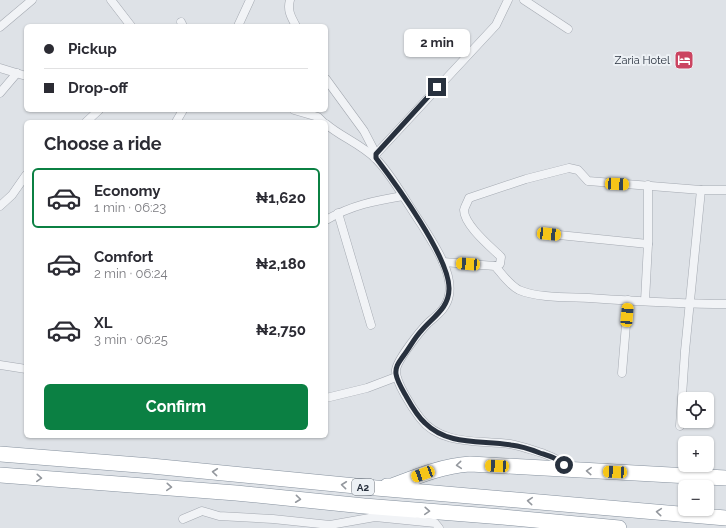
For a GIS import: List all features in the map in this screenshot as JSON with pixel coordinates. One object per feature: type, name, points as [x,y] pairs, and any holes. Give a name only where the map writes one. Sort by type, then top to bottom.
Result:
[{"type":"highway","name":"A2","points":[[0,454],[151,466],[376,488],[726,518]]},
{"type":"highway","points":[[376,488],[392,486],[431,471],[470,464],[726,478]]},
{"type":"highway","name":"A2","points":[[0,475],[236,493],[364,506],[618,528]]},
{"type":"highway","points":[[601,526],[602,508]]},
{"type":"highway","points":[[502,517],[516,520],[537,528]]},
{"type":"street","points":[[0,27],[32,0]]},
{"type":"street","points":[[110,0],[129,24]]},
{"type":"street","points":[[239,24],[250,0]]},
{"type":"street","points":[[290,0],[288,6],[289,12],[295,24]]},
{"type":"street","points":[[376,156],[496,25],[508,0]]},
{"type":"street","points":[[524,0],[568,29]]},
{"type":"street","points":[[0,68],[24,75]]},
{"type":"street","points":[[0,93],[17,73]]},
{"type":"street","points":[[328,82],[364,131],[376,156],[396,183],[426,232],[443,262],[450,286],[448,300],[444,308],[421,331],[399,362],[396,369],[396,377],[409,402],[420,418],[430,428],[444,436],[460,440],[510,444],[526,448],[560,461],[567,470]]},
{"type":"street","points":[[88,120],[97,112]]},
{"type":"street","points":[[301,112],[318,117],[321,120]]},
{"type":"street","points":[[328,125],[376,156]]},
{"type":"street","points":[[443,262],[495,266],[500,264],[501,256],[477,234],[468,220],[464,210],[469,198],[526,179],[569,168],[578,170],[588,181],[701,190],[726,190]]},
{"type":"street","points":[[0,206],[12,195],[24,178]]},
{"type":"street","points":[[645,301],[648,244],[648,185]]},
{"type":"street","points":[[682,392],[701,190]]},
{"type":"street","points":[[328,219],[338,213],[366,203],[403,196]]},
{"type":"street","points":[[338,213],[371,325]]},
{"type":"street","points":[[549,234],[648,244]]},
{"type":"street","points":[[495,266],[512,285],[519,290],[530,293],[554,296],[690,304],[726,304]]},
{"type":"street","points":[[622,373],[628,300]]},
{"type":"street","points":[[0,365],[24,369]]},
{"type":"street","points":[[328,398],[367,388],[396,377]]},
{"type":"street","points":[[183,519],[202,511],[219,516],[272,519],[329,526],[375,516],[435,523],[439,528]]},
{"type":"place","name":"Zaria Hotel","points":[[684,60]]},
{"type":"route","points":[[437,87],[376,154],[376,158],[396,183],[443,262],[450,286],[448,300],[444,308],[421,331],[399,362],[396,369],[396,377],[409,402],[424,423],[444,436],[460,440],[510,444],[552,457],[564,465]]}]
